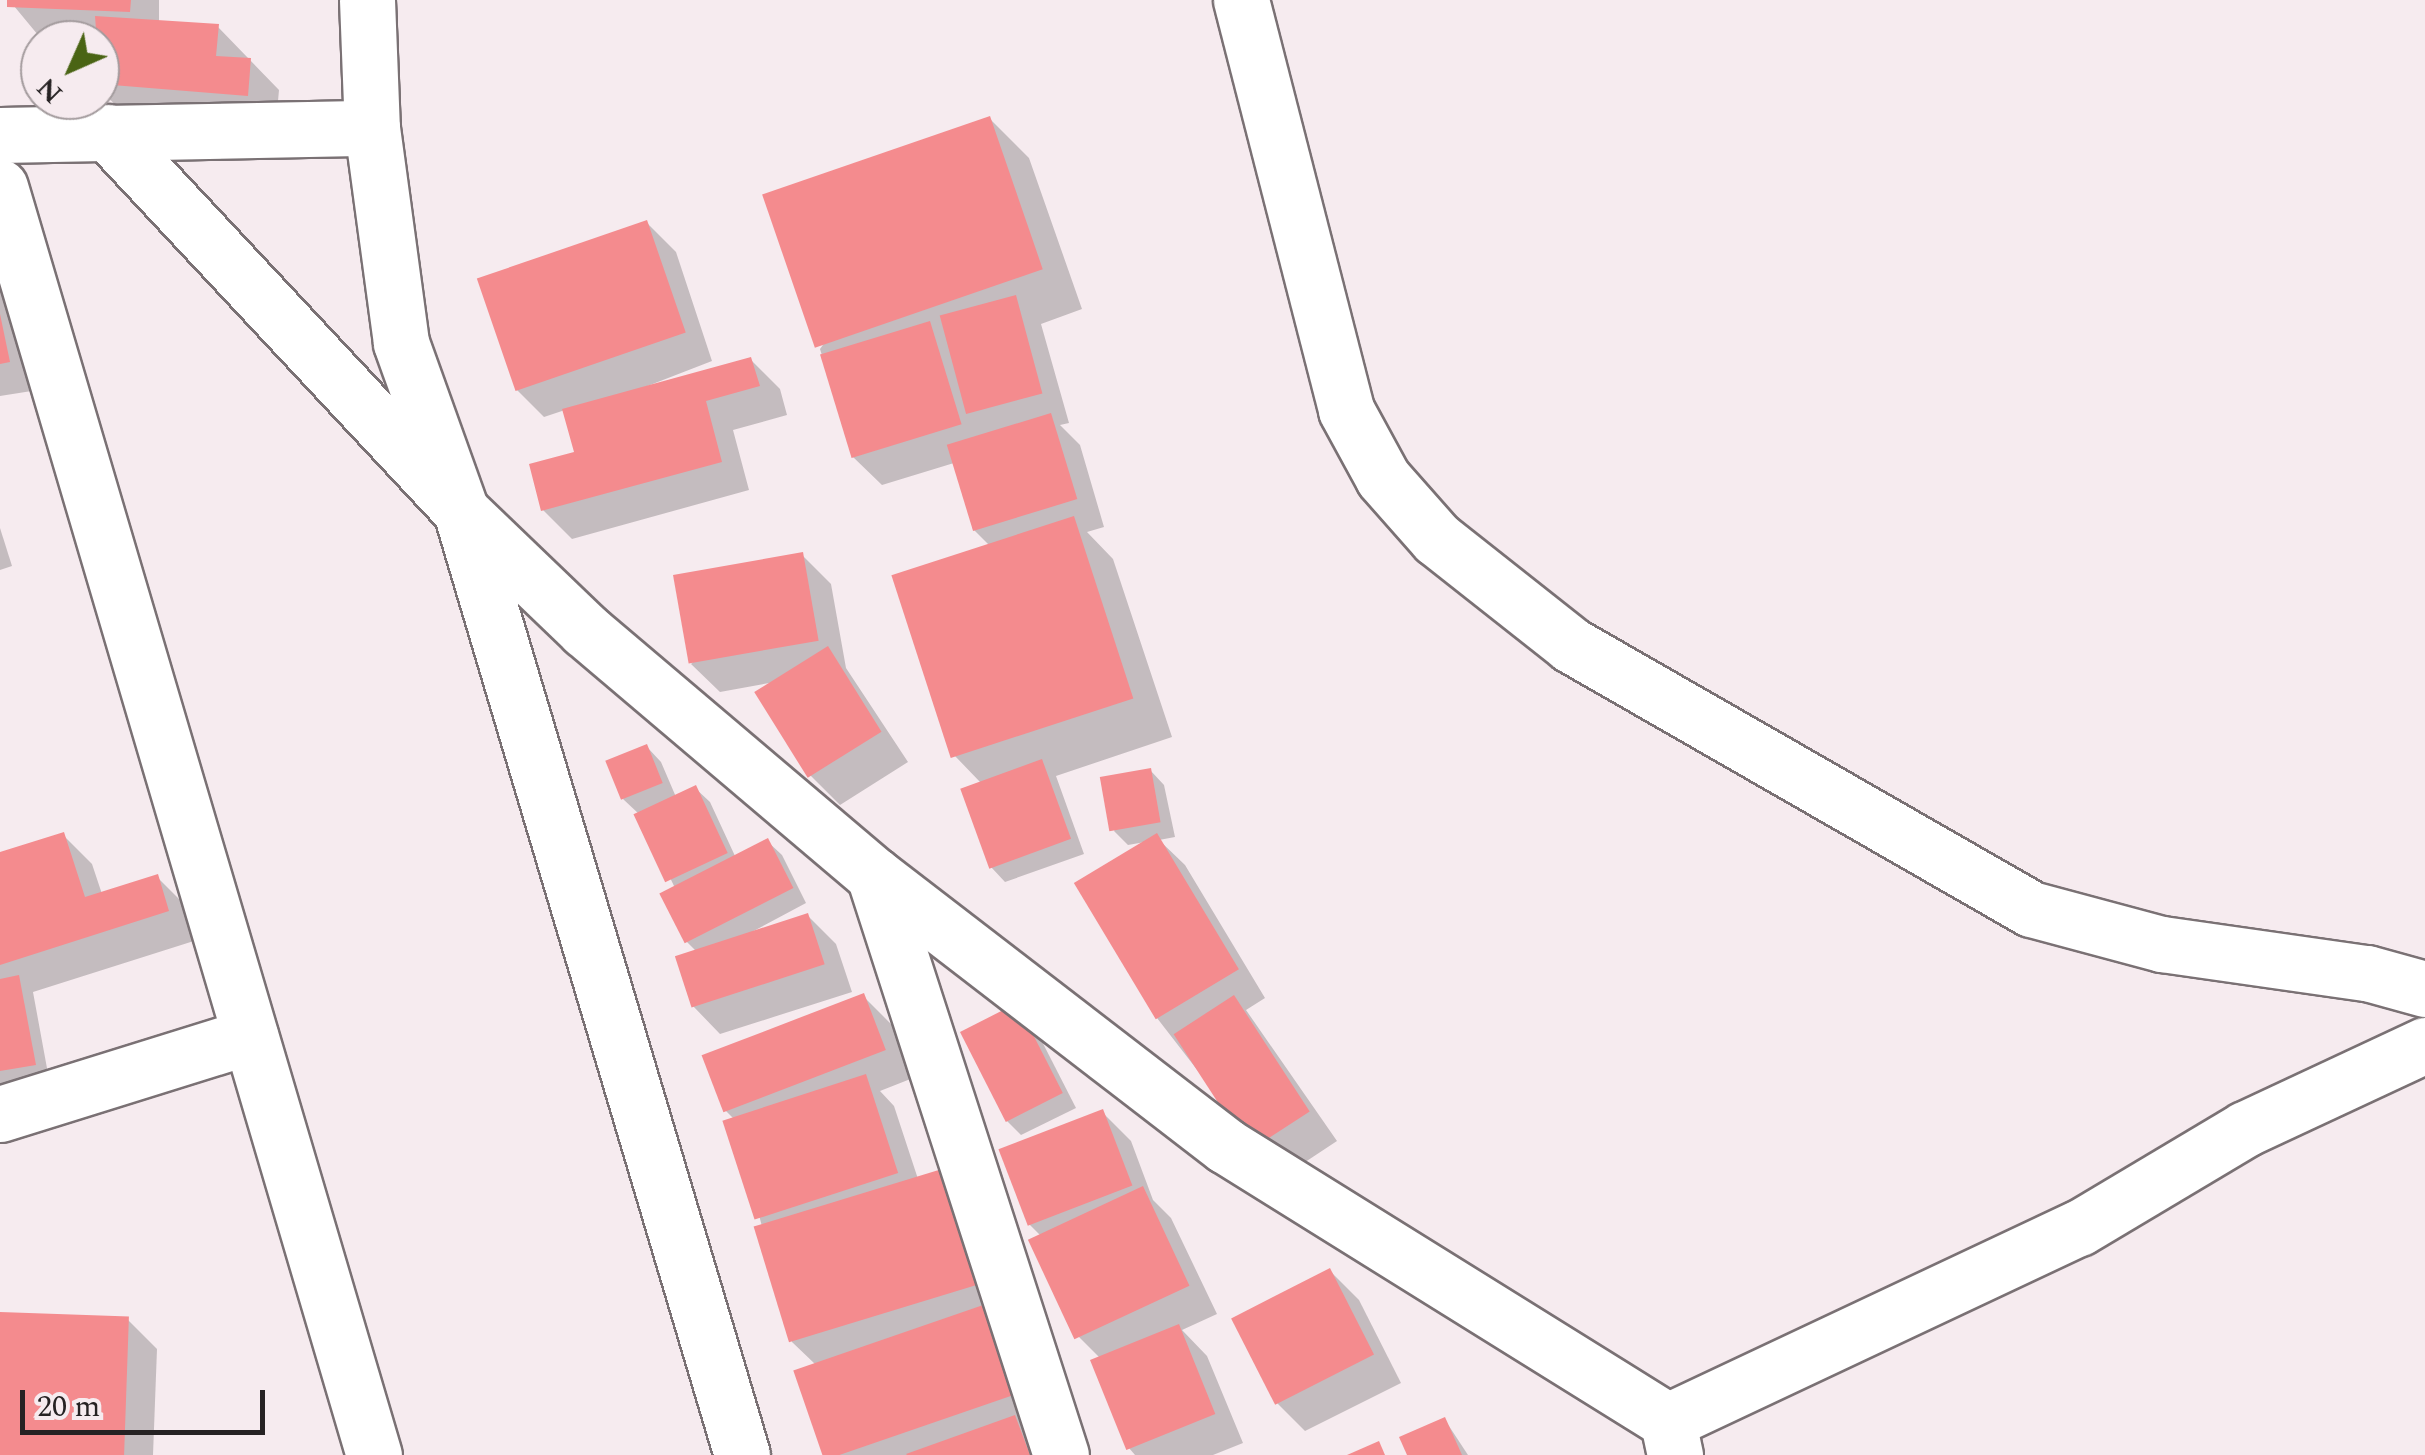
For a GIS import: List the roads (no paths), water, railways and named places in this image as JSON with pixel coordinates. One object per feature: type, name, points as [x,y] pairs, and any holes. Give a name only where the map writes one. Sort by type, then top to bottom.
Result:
[{"type":"street","points":[[367,0],[372,128],[401,343],[461,512],[742,1455]]},
{"type":"street","points":[[1241,0],[1346,410],[1383,478],[1436,540],[1570,644],[2031,910],[2162,944],[2368,973],[2425,989]]},
{"type":"street","points":[[0,135],[372,128]]},
{"type":"street","points":[[107,132],[461,512],[585,630],[874,875],[1226,1146],[1672,1438],[2079,1228],[2245,1129],[2425,1045]]},
{"type":"street","points":[[0,186],[374,1455]]},
{"type":"street","points":[[874,875],[1061,1455]]},
{"type":"street","points":[[0,1114],[250,1036]]}]
